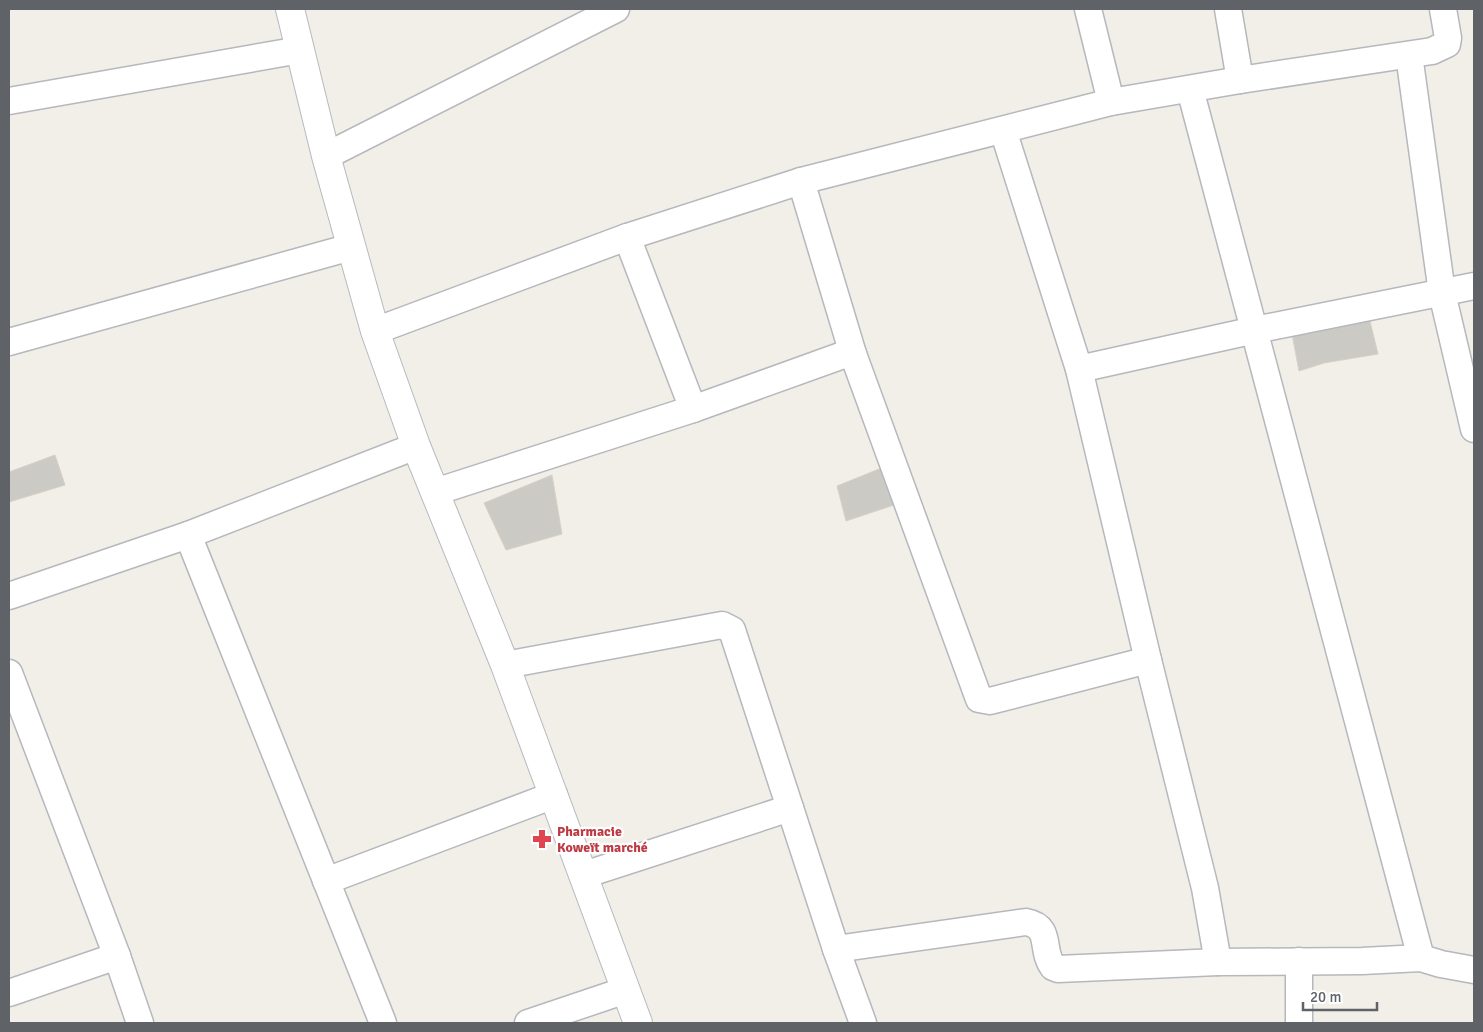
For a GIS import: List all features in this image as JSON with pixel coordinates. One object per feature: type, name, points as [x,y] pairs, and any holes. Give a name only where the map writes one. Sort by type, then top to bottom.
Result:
[{"type":"street","points":[[290,9],[326,156],[375,331],[416,446],[505,665],[638,1023]]},
{"type":"street","points":[[326,156],[616,9]]},
{"type":"street","points":[[1088,9],[1111,102]]},
{"type":"street","points":[[1228,9],[1240,80]]},
{"type":"street","points":[[375,331],[627,237],[801,181],[1111,102],[1432,51],[1447,44],[1448,38],[1443,9]]},
{"type":"street","points":[[9,101],[300,50]]},
{"type":"street","points":[[1409,55],[1442,292],[1474,429]]},
{"type":"street","points":[[1190,88],[1421,958]]},
{"type":"street","points":[[1003,130],[1079,369],[1148,660],[1205,888],[1218,962]]},
{"type":"street","points":[[801,181],[854,354],[979,699],[990,701],[1148,660]]},
{"type":"street","points":[[627,237],[693,409]]},
{"type":"street","points":[[9,342],[351,247]]},
{"type":"street","points":[[1079,369],[1255,330],[1474,286]]},
{"type":"street","points":[[435,492],[693,409],[846,354],[854,354]]},
{"type":"street","points":[[9,596],[188,535],[416,446]]},
{"type":"street","points":[[188,535],[383,1023]]},
{"type":"street","points":[[505,665],[722,625],[732,630],[737,640],[836,949],[863,1023]]},
{"type":"street","points":[[9,673],[117,956],[140,1023]]},
{"type":"street","points":[[326,881],[554,795]]},
{"type":"street","points":[[584,875],[790,808]]},
{"type":"street","points":[[836,949],[1026,922],[1036,924],[1042,930],[1049,962],[1058,969],[1218,962],[1362,961],[1421,958],[1474,970]]},
{"type":"street","points":[[9,993],[117,956]]},
{"type":"street","points":[[1299,961],[1300,1023]]},
{"type":"street","points":[[528,1023],[626,990]]},
{"type":"building","points":[[1369,317],[1378,354],[1324,363],[1299,371],[1292,334]]},
{"type":"building","points":[[55,455],[65,485],[9,502],[9,472]]},
{"type":"building","points":[[889,465],[903,502],[846,521],[837,486]]},
{"type":"building","points":[[552,475],[562,534],[506,550],[484,503]]},
{"type":"place","name":"Pharmacie Koweït marché","points":[[542,839]]}]
